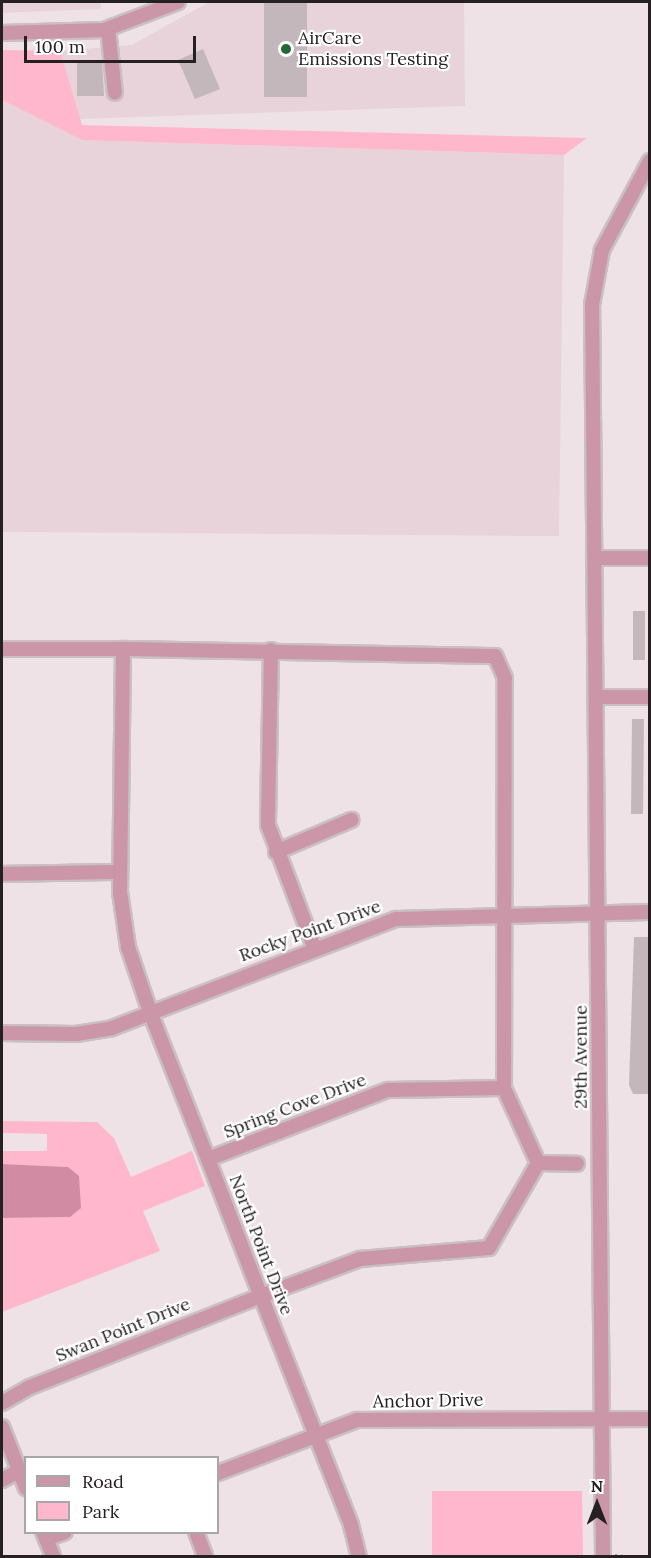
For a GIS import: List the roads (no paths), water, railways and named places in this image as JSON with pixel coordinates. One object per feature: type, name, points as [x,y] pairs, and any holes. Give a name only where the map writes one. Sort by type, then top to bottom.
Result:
[{"type":"street","points":[[2,33],[108,29],[178,2]]},
{"type":"street","points":[[108,29],[115,93]]},
{"type":"street","name":"29th Avenue","points":[[603,1557],[594,277],[650,161]]},
{"type":"street","points":[[596,558],[650,558]]},
{"type":"street","points":[[2,649],[271,650],[495,656],[504,678],[504,1088],[538,1163],[577,1164]]},
{"type":"street","name":"North Point Drive","points":[[123,649],[120,872],[128,947],[150,1012],[315,1433],[359,1557]]},
{"type":"street","points":[[271,650],[267,806],[276,852],[314,947]]},
{"type":"street","points":[[598,697],[650,697]]},
{"type":"street","points":[[276,852],[351,820]]},
{"type":"street","points":[[2,874],[120,872]]},
{"type":"street","name":"Rocky Point Drive","points":[[2,1033],[94,1033],[314,947],[396,919],[504,913],[650,912]]},
{"type":"street","name":"Spring Cove Drive","points":[[208,1159],[388,1090],[504,1088]]},
{"type":"street","name":"Swan Point Drive","points":[[2,1403],[261,1296],[386,1254],[489,1248],[538,1163]]},
{"type":"street","name":"Anchor Drive","points":[[219,1473],[315,1433],[379,1419],[650,1419]]},
{"type":"street","points":[[2,1427],[24,1483]]},
{"type":"street","points":[[2,1480],[19,1471]]},
{"type":"street","points":[[196,1534],[206,1557]]},
{"type":"street","points":[[45,1536],[53,1557]]},
{"type":"place","name":"AirCare Emissions Testing","points":[[286,49]]}]
